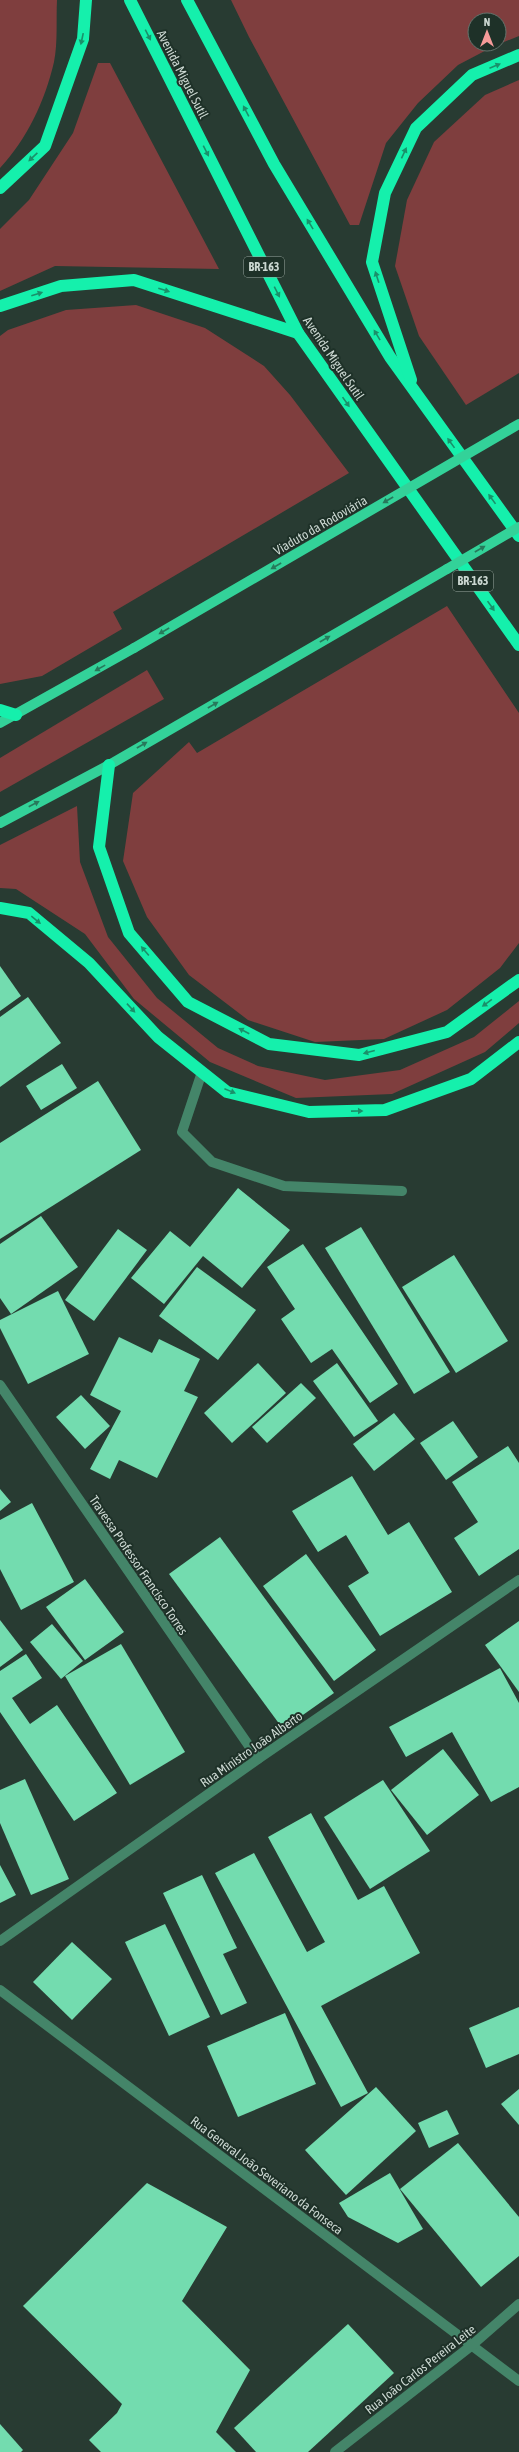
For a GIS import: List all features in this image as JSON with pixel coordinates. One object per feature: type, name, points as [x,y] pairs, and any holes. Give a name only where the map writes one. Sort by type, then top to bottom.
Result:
[{"type":"highway","points":[[0,188],[45,146],[83,39],[86,0]]},
{"type":"highway","name":"Avenida Miguel Sutil","points":[[130,0],[298,333],[519,645]]},
{"type":"highway","points":[[187,0],[274,164],[390,357],[519,536]]},
{"type":"highway","points":[[416,394],[372,262],[385,193],[416,128],[472,75],[519,55]]},
{"type":"highway","points":[[0,306],[61,286],[134,280],[298,333]]},
{"type":"highway","points":[[0,710],[16,715]]},
{"type":"highway","points":[[108,765],[100,847],[129,933],[188,1002],[268,1044],[359,1055],[447,1032],[519,980]]},
{"type":"highway","points":[[0,908],[28,913],[41,923],[89,963],[158,1037],[227,1092],[309,1112],[385,1110],[471,1079],[519,1042]]},
{"type":"main road","name":"Viaduto da Rodoviária","points":[[0,724],[134,648],[519,424]]},
{"type":"main road","points":[[0,822],[108,765],[519,527]]},
{"type":"street","points":[[202,1072],[182,1132],[212,1162],[284,1186],[402,1191]]},
{"type":"street","name":"Travessa Professor Francisco Torres","points":[[0,1385],[258,1759]]},
{"type":"street","name":"Rua Ministro João Alberto","points":[[0,1942],[258,1759],[519,1580]]},
{"type":"street","name":"Rua General João Severiano da Fonseca","points":[[0,1990],[471,2346],[519,2380]]},
{"type":"street","name":"Rua João Carlos Pereira Leite","points":[[335,2452],[471,2346],[519,2304]]},
{"type":"shaded area","points":[[0,0],[57,0],[55,54],[46,91],[27,132],[10,157],[0,168]]},
{"type":"shaded area","points":[[231,0],[519,0],[519,36],[507,41],[507,12],[467,12],[467,52],[483,52],[458,65],[418,103],[386,143],[359,225],[350,225],[249,37]]},
{"type":"shaded area","points":[[98,63],[110,63],[219,269],[55,266],[0,291],[0,229],[29,200],[73,133]]},
{"type":"shaded area","points":[[519,80],[519,373],[466,405],[419,336],[395,266],[407,200],[434,142],[485,95]]},
{"type":"shaded area","points":[[136,305],[205,328],[264,366],[290,395],[349,473],[113,612],[122,629],[42,676],[0,684],[0,336],[8,330],[66,310]]},
{"type":"shaded area","points":[[447,606],[519,713],[519,943],[500,968],[447,1010],[384,1039],[315,1042],[248,1020],[189,975],[147,917],[123,861],[133,793],[189,742],[197,753]]},
{"type":"shaded area","points":[[147,670],[164,699],[0,792],[0,758]]},
{"type":"shaded area","points":[[77,806],[80,862],[108,937],[157,998],[218,1048],[258,1066],[325,1080],[400,1070],[474,1037],[519,1001],[519,1023],[485,1052],[392,1094],[296,1098],[210,1062],[134,999],[85,934],[16,889],[0,888],[0,845]]},
{"type":"building","points":[[0,966],[21,996],[0,1011]]},
{"type":"building","points":[[28,997],[61,1043],[0,1087],[0,1017]]},
{"type":"building","points":[[62,1064],[77,1088],[41,1110],[26,1086]]},
{"type":"building","points":[[98,1081],[141,1150],[0,1239],[0,1143]]},
{"type":"building","points":[[238,1188],[290,1230],[242,1288],[203,1256],[164,1304],[131,1278],[170,1231],[190,1247]]},
{"type":"building","points":[[41,1216],[78,1267],[11,1314],[0,1298],[0,1244]]},
{"type":"building","points":[[361,1227],[450,1372],[414,1394],[325,1248]]},
{"type":"building","points":[[118,1229],[147,1250],[94,1321],[65,1300]]},
{"type":"building","points":[[303,1244],[398,1384],[370,1403],[332,1349],[311,1363],[281,1319],[295,1309],[267,1267]]},
{"type":"building","points":[[454,1255],[508,1341],[456,1373],[402,1287]]},
{"type":"building","points":[[197,1267],[256,1310],[218,1360],[159,1316]]},
{"type":"building","points":[[58,1291],[89,1354],[28,1384],[0,1328],[0,1320]]},
{"type":"building","points":[[119,1337],[152,1353],[159,1339],[200,1359],[184,1391],[198,1397],[157,1478],[119,1460],[110,1479],[90,1469],[121,1411],[90,1395]]},
{"type":"building","points":[[258,1363],[286,1393],[232,1443],[204,1413]]},
{"type":"building","points":[[337,1363],[378,1421],[354,1437],[313,1381]]},
{"type":"building","points":[[301,1383],[316,1398],[267,1443],[252,1427]]},
{"type":"building","points":[[81,1395],[110,1426],[85,1449],[56,1417]]},
{"type":"building","points":[[394,1413],[415,1439],[374,1471],[353,1444]]},
{"type":"building","points":[[453,1421],[478,1457],[446,1480],[420,1443]]},
{"type":"building","points":[[508,1446],[519,1463],[519,1549],[479,1576],[454,1538],[478,1522],[452,1482]]},
{"type":"building","points":[[352,1476],[388,1535],[409,1522],[452,1592],[380,1636],[348,1586],[369,1573],[346,1535],[318,1552],[292,1511]]},
{"type":"building","points":[[0,1489],[11,1502],[0,1511]]},
{"type":"building","points":[[32,1503],[74,1582],[21,1610],[0,1569],[0,1520]]},
{"type":"building","points":[[220,1537],[334,1693],[283,1729],[169,1574]]},
{"type":"building","points":[[306,1554],[376,1650],[334,1681],[263,1586]]},
{"type":"building","points":[[85,1579],[124,1632],[85,1660],[46,1607]]},
{"type":"building","points":[[0,1620],[23,1650],[0,1667]]},
{"type":"building","points":[[519,1621],[519,1692],[485,1645]]},
{"type":"building","points":[[52,1624],[83,1661],[61,1679],[30,1642]]},
{"type":"building","points":[[121,1644],[185,1752],[130,1785],[65,1676]]},
{"type":"building","points":[[26,1654],[42,1678],[12,1698],[30,1724],[57,1705],[117,1793],[74,1821],[0,1712],[0,1671]]},
{"type":"building","points":[[500,1668],[519,1703],[519,1787],[491,1802],[452,1732],[406,1757],[389,1727]]},
{"type":"building","points":[[443,1749],[479,1795],[427,1835],[391,1790]]},
{"type":"building","points":[[25,1779],[69,1879],[31,1895],[0,1823],[0,1790]]},
{"type":"building","points":[[383,1780],[430,1851],[370,1889],[324,1817]]},
{"type":"building","points":[[311,1813],[358,1900],[384,1886],[420,1953],[321,2006],[368,2093],[341,2107],[215,1873],[254,1853],[307,1952],[325,1942],[268,1837]]},
{"type":"building","points":[[0,1865],[16,1895],[0,1903]]},
{"type":"building","points":[[202,1875],[237,1948],[223,1954],[247,2003],[221,2015],[163,1893]]},
{"type":"building","points":[[165,1924],[210,2017],[169,2036],[125,1942]]},
{"type":"building","points":[[72,1942],[112,1979],[72,2020],[33,1982]]},
{"type":"building","points":[[519,2007],[519,2054],[486,2068],[469,2028]]},
{"type":"building","points":[[285,2013],[316,2084],[238,2117],[207,2046]]},
{"type":"building","points":[[376,2087],[416,2131],[346,2195],[305,2150]]},
{"type":"building","points":[[519,2089],[519,2125],[501,2104]]},
{"type":"building","points":[[447,2110],[459,2134],[429,2148],[418,2123]]},
{"type":"building","points":[[458,2143],[519,2217],[519,2256],[481,2287],[400,2189]]},
{"type":"building","points":[[390,2173],[423,2229],[398,2243],[348,2217],[339,2203]]},
{"type":"building","points":[[147,2183],[227,2227],[182,2301],[250,2370],[216,2432],[236,2452],[101,2452],[89,2440],[117,2413],[122,2404],[23,2306]]},
{"type":"building","points":[[348,2324],[394,2373],[308,2452],[256,2452],[234,2428]]},
{"type":"building","points":[[0,2424],[23,2450],[21,2452],[0,2452]]}]
